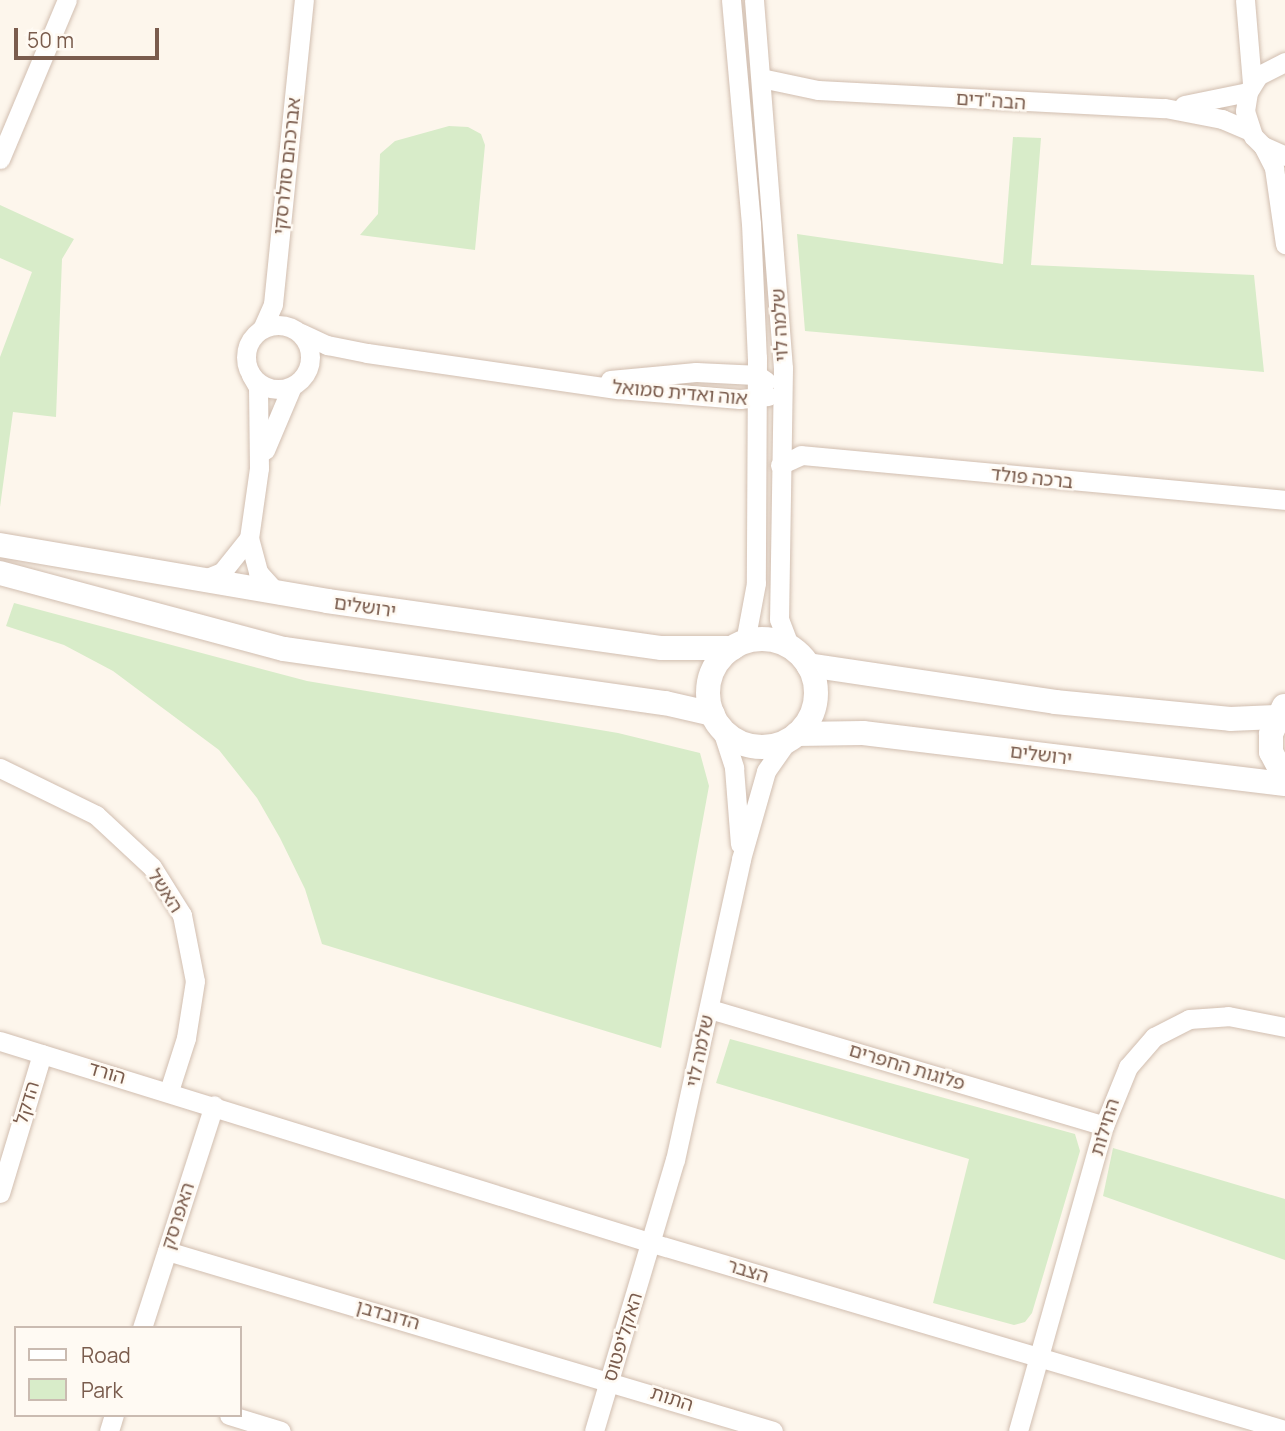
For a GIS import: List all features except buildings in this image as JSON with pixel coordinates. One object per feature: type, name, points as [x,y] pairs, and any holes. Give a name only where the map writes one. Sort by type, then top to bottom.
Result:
[{"type":"street","points":[[0,159],[67,0]]},
{"type":"street","name":"אברכהם סולרסקי","points":[[262,329],[273,304],[304,0]]},
{"type":"street","name":"שלמה לוי","points":[[731,0],[751,223],[757,375],[756,583],[739,645]]},
{"type":"street","name":"שלמה לוי","points":[[754,0],[782,392],[779,619],[790,648]]},
{"type":"street","points":[[1245,0],[1250,88],[1245,111],[1274,168],[1285,244]]},
{"type":"street","points":[[1250,88],[1265,70],[1285,62]]},
{"type":"street","name":"הבה\"דים","points":[[761,78],[818,90],[1165,108],[1222,119],[1285,156]]},
{"type":"street","name":"הבה\"דים","points":[[1165,108],[1250,88]]},
{"type":"street","name":"הבה\"דים","points":[[763,99],[818,90]]},
{"type":"street","points":[[259,468],[292,386],[309,367],[310,351],[300,333],[282,324],[262,329],[246,355],[251,375],[258,387],[259,468],[249,538],[258,572],[278,594]]},
{"type":"street","name":"אוה ואדית סמואל","points":[[300,333],[327,345],[367,353],[570,382],[757,400],[782,392]]},
{"type":"street","name":"אוה ואדית סמואל","points":[[309,367],[367,353]]},
{"type":"street","name":"אוה ואדית סמואל","points":[[570,382],[696,372],[757,375],[782,392]]},
{"type":"street","points":[[251,375],[268,387],[292,386]]},
{"type":"street","name":"ברכה פולד","points":[[780,465],[801,455],[1285,500]]},
{"type":"street","points":[[195,581],[222,572],[249,538]]},
{"type":"street","name":"ירושלים","points":[[0,545],[278,594],[662,648],[739,645]]},
{"type":"street","points":[[0,573],[284,649],[665,703],[718,722],[751,746],[792,737],[814,709],[814,679],[808,666],[790,648],[769,640],[739,645],[711,675],[708,692],[718,722]]},
{"type":"street","points":[[808,666],[1055,702],[1230,719],[1281,711],[1271,752],[1285,778]]},
{"type":"street","name":"שלמה לוי","points":[[718,722],[734,768],[741,859]]},
{"type":"street","name":"ירושלים","points":[[792,737],[863,733],[1285,784]]},
{"type":"street","name":"שלמה לוי","points":[[652,1242],[710,1009],[741,859],[766,771],[792,737]]},
{"type":"street","name":"האשל","points":[[0,768],[96,815],[152,867],[182,915],[195,981],[186,1038],[169,1091]]},
{"type":"street","name":"פלוגות החפרים","points":[[710,1009],[1104,1126]]},
{"type":"street","name":"החילות","points":[[1018,1431],[1104,1126],[1128,1067],[1154,1037],[1170,1027],[1207,1016],[1285,1027]]},
{"type":"street","name":"הורד","points":[[0,1041],[214,1105]]},
{"type":"street","name":"הדקל","points":[[0,1193],[42,1054]]},
{"type":"street","name":"הצבר","points":[[214,1105],[652,1242],[1285,1430]]},
{"type":"street","name":"האפרסק","points":[[143,1326],[214,1105]]},
{"type":"street","name":"האקליפטוס","points":[[594,1431],[652,1242]]},
{"type":"street","name":"הדובדבן","points":[[167,1251],[610,1379]]},
{"type":"street","name":"התות","points":[[610,1379],[773,1431]]},
{"type":"street","points":[[236,1417],[281,1431]]},
{"type":"green space","points":[[449,126],[468,127],[481,134],[485,145],[475,250],[360,235],[378,214],[380,154],[395,141]]},
{"type":"green space","points":[[1013,137],[1041,138],[1031,265],[1254,275],[1264,372],[805,331],[797,234],[1003,264]]},
{"type":"green space","points":[[0,205],[74,239],[62,259],[56,417],[13,412],[0,507],[0,357],[32,272],[0,258]]},
{"type":"green space","points":[[14,603],[307,681],[618,733],[700,753],[709,786],[661,1048],[322,944],[305,889],[280,838],[257,798],[219,750],[113,671],[64,645],[6,626]]},
{"type":"green space","points":[[730,1039],[1075,1134],[1080,1151],[1032,1313],[1025,1322],[1014,1325],[933,1303],[969,1159],[716,1083]]},
{"type":"green space","points":[[1113,1148],[1285,1199],[1285,1260],[1103,1196]]}]
